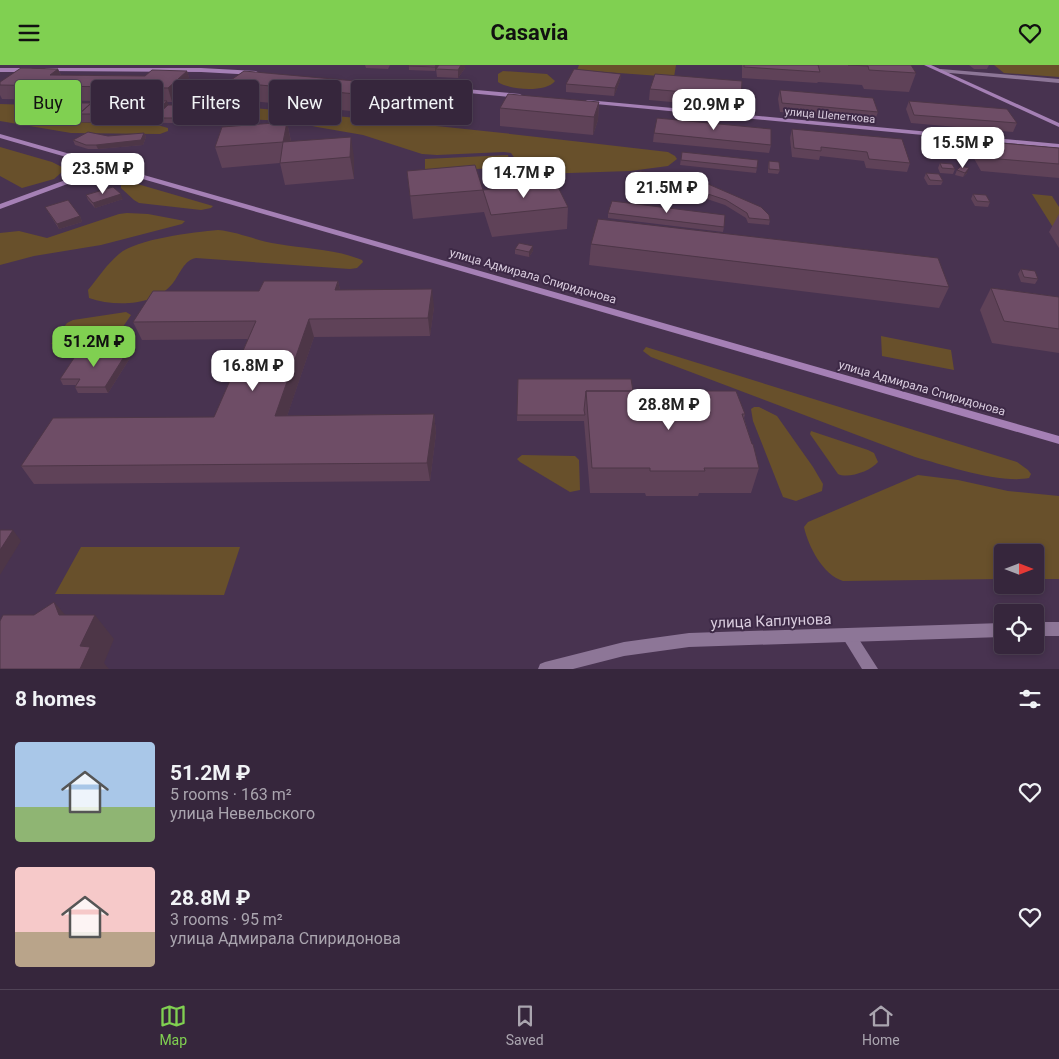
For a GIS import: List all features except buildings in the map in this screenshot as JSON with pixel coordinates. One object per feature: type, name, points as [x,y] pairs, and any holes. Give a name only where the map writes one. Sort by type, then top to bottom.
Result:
[{"type":"main road","points":[[927,65],[1059,125]]},
{"type":"main road","points":[[0,70],[201,70],[262,73]]},
{"type":"main road","points":[[472,92],[527,97]]},
{"type":"main road","name":"улица Шепеткова","points":[[576,101],[1059,146]]},
{"type":"main road","name":"улица Адмирала Спиридонова","points":[[0,136],[1059,440]]},
{"type":"main road","points":[[0,207],[108,167]]},
{"type":"street","points":[[941,71],[1059,81]]},
{"type":"street","points":[[1044,629],[1059,629]]},
{"type":"street","name":"улица Каплунова","points":[[545,669],[624,649],[688,640],[994,630]]},
{"type":"street","points":[[848,635],[871,669]]},
{"type":"shaded area","points":[[579,65],[676,65],[674,77],[577,70]]},
{"type":"shaded area","points":[[994,65],[1059,65],[1059,77],[1004,73]]},
{"type":"shaded area","points":[[503,71],[547,74],[555,81],[550,85],[536,89],[510,87],[498,82],[498,74]]},
{"type":"shaded area","points":[[248,79],[269,81],[269,88],[259,87],[259,80],[247,80]]},
{"type":"shaded area","points":[[341,87],[351,88],[351,95],[341,94]]},
{"type":"shaded area","points":[[0,104],[15,104],[15,124],[0,121]]},
{"type":"shaded area","points":[[259,109],[269,110],[269,120],[259,120]]},
{"type":"shaded area","points":[[341,117],[351,118],[351,125],[425,125],[445,127],[668,152],[677,159],[668,166],[630,171],[539,174],[522,168],[511,153],[422,154],[363,135],[307,125],[341,125]]},
{"type":"shaded area","points":[[81,122],[91,123],[91,125],[158,125],[168,128],[168,131],[160,134],[71,133],[24,125],[81,125]]},
{"type":"shaded area","points":[[0,147],[52,162],[62,167],[62,172],[54,179],[22,188],[0,176]]},
{"type":"shaded area","points":[[508,155],[511,167],[425,172],[425,159]]},
{"type":"shaded area","points":[[123,183],[134,183],[213,206],[201,210],[139,203],[121,188]]},
{"type":"shaded area","points":[[1032,194],[1052,196],[1059,207],[1059,229],[1054,229]]},
{"type":"shaded area","points":[[127,213],[148,214],[185,221],[182,224],[101,245],[34,256],[0,265],[0,233],[19,231],[47,238]]},
{"type":"shaded area","points":[[218,230],[270,243],[352,256],[363,262],[357,268],[350,269],[196,258],[188,261],[173,283],[156,296],[134,303],[111,303],[89,298],[88,290],[110,262],[127,249],[151,240]]},
{"type":"shaded area","points":[[126,312],[131,315],[112,343],[102,345],[51,344],[67,323],[73,320]]},
{"type":"shaded area","points":[[881,336],[951,350],[954,370],[882,356]]},
{"type":"shaded area","points":[[646,347],[1017,462],[1031,474],[1029,478],[1017,479],[988,476],[915,457],[651,357],[643,351]]},
{"type":"shaded area","points":[[759,407],[777,416],[813,467],[823,484],[822,491],[796,501],[783,497],[753,421],[751,409]]},
{"type":"shaded area","points":[[811,431],[868,450],[874,453],[878,462],[859,473],[838,474],[810,434]]},
{"type":"shaded area","points":[[522,455],[575,456],[579,460],[580,490],[570,492],[520,462],[517,459]]},
{"type":"shaded area","points":[[918,475],[958,480],[1008,491],[1059,496],[1059,579],[1044,579],[1044,544],[994,544],[994,579],[843,581],[829,573],[817,559],[804,527],[808,522]]},
{"type":"shaded area","points":[[81,547],[240,547],[224,595],[55,594]]}]
